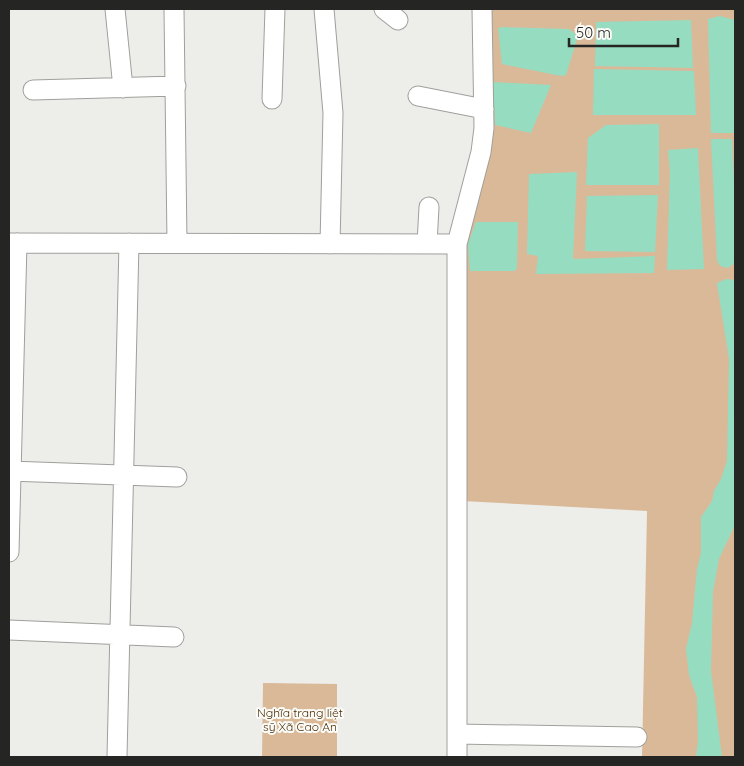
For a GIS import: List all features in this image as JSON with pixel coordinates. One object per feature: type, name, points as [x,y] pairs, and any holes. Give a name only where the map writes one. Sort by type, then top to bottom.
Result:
[{"type":"street","points":[[115,9],[123,88]]},
{"type":"street","points":[[174,9],[177,243]]},
{"type":"street","points":[[272,99],[275,9]]},
{"type":"street","points":[[324,9],[333,113],[330,244]]},
{"type":"street","points":[[457,757],[456,244],[480,152],[484,128],[482,9]]},
{"type":"street","points":[[33,90],[176,86]]},
{"type":"street","points":[[418,96],[484,109]]},
{"type":"street","points":[[427,244],[429,208]]},
{"type":"street","points":[[9,552],[13,243],[456,244]]},
{"type":"street","points":[[116,757],[129,243]]},
{"type":"street","points":[[10,471],[177,478]]},
{"type":"street","points":[[9,630],[174,637]]},
{"type":"street","points":[[457,734],[637,737]]},
{"type":"green space","points":[[487,9],[735,9],[735,757],[642,757],[647,511],[462,501],[463,245]]},
{"type":"green space","name":"Nghĩa trang liệt sỹ Xã Cao An","points":[[263,683],[337,684],[337,757],[262,757]]},
{"type":"shaded area","points":[[720,16],[735,20],[735,133],[711,133],[708,19]]},
{"type":"shaded area","points":[[691,20],[693,68],[595,66],[596,22]]},
{"type":"shaded area","points":[[498,28],[569,29],[578,36],[566,75],[561,76],[502,64]]},
{"type":"shaded area","points":[[594,69],[694,71],[696,115],[593,115]]},
{"type":"shaded area","points":[[493,82],[551,85],[531,133],[495,125]]},
{"type":"shaded area","points":[[659,124],[659,185],[586,185],[588,138],[606,125]]},
{"type":"shaded area","points":[[711,139],[732,139],[735,263],[728,268],[720,266],[717,260]]},
{"type":"shaded area","points":[[698,148],[704,269],[667,270],[670,172],[668,150]]},
{"type":"shaded area","points":[[577,172],[573,259],[655,256],[654,273],[536,274],[538,256],[527,254],[529,174]]},
{"type":"shaded area","points":[[658,195],[655,252],[585,251],[587,196]]},
{"type":"shaded area","points":[[476,222],[518,222],[517,268],[515,271],[470,271],[468,244]]},
{"type":"shaded area","points":[[726,279],[735,280],[735,525],[719,559],[713,592],[711,671],[722,757],[696,757],[698,741],[697,697],[689,675],[686,649],[692,623],[697,569],[701,553],[701,517],[712,501],[714,491],[721,479],[727,461],[729,359],[717,283]]}]
